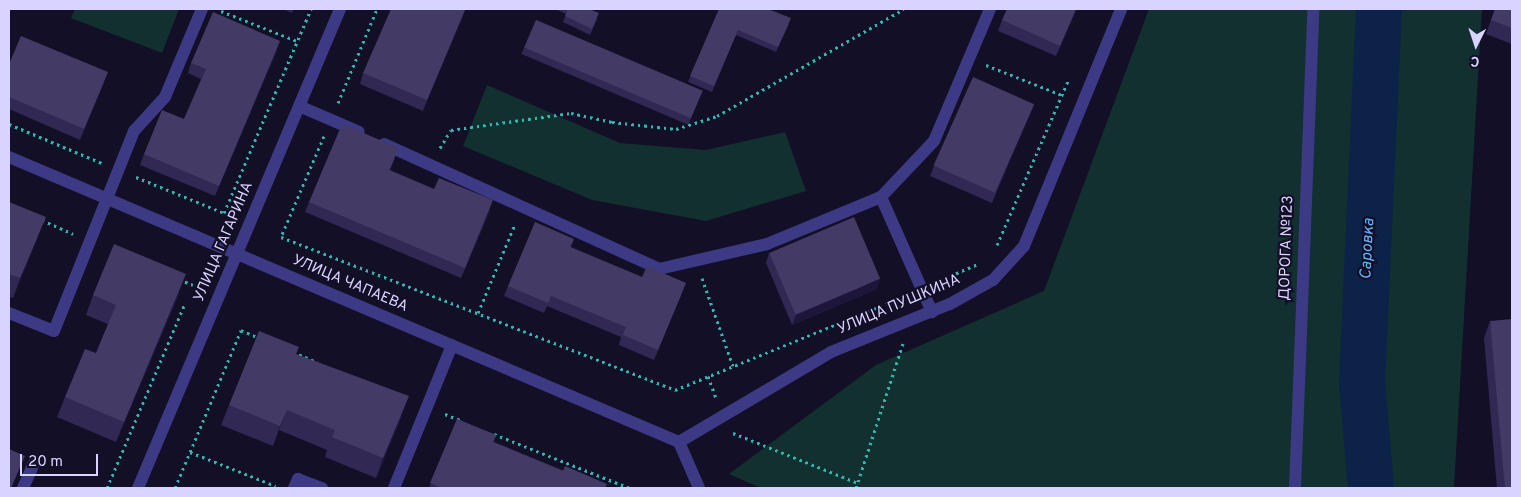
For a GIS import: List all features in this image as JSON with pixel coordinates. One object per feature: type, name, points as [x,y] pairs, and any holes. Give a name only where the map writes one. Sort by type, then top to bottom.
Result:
[{"type":"street","points":[[9,313],[54,331],[134,131],[165,97],[202,9]]},
{"type":"street","name":"УЛИЦА ГАГАРИНА","points":[[138,488],[340,9]]},
{"type":"street","points":[[299,106],[659,269],[767,244],[881,197],[934,141],[990,9]]},
{"type":"street","name":"УЛИЦА ПУШКИНА","points":[[678,442],[831,352],[932,312],[993,280],[1024,246],[1121,9]]},
{"type":"street","name":"ДОРОГА №123","points":[[1296,488],[1314,9]]},
{"type":"street","name":"УЛИЦА ЧАПАЕВА","points":[[9,157],[678,442]]},
{"type":"street","points":[[881,197],[932,312]]},
{"type":"street","points":[[394,488],[452,345]]},
{"type":"street","points":[[678,442],[699,488]]},
{"type":"street","points":[[23,488],[34,463]]},
{"type":"street","points":[[294,488],[298,479],[322,488]]},
{"type":"path","points":[[214,9],[297,40]]},
{"type":"path","points":[[224,213],[311,9]]},
{"type":"path","points":[[429,165],[451,130],[571,113],[612,122],[676,129],[717,116],[904,9]]},
{"type":"path","points":[[969,58],[1062,95]]},
{"type":"path","points":[[478,313],[522,208]]},
{"type":"path","points":[[696,261],[733,366]]},
{"type":"path","points":[[856,488],[910,320],[902,298]]},
{"type":"path","points":[[108,488],[184,306]]},
{"type":"path","points":[[175,488],[241,330]]},
{"type":"path","points":[[708,376],[723,416],[732,432],[858,483]]},
{"type":"path","points":[[190,452],[282,488]]},
{"type":"green space","points":[[75,9],[179,9],[162,53],[71,18]]},
{"type":"green space","points":[[1149,9],[1482,9],[1454,488],[761,488],[729,474],[876,365],[1044,291]]},
{"type":"green space","points":[[487,85],[620,143],[706,150],[785,132],[806,191],[706,221],[592,200],[463,146]]},
{"type":"building","points":[[391,9],[465,10],[427,100],[363,73]]},
{"type":"building","points":[[568,9],[589,9],[599,13],[592,29],[565,16]]},
{"type":"building","points":[[719,9],[768,9],[791,18],[778,47],[738,30],[714,86],[690,76]]},
{"type":"building","points":[[1007,9],[1076,9],[1060,46],[1002,20]]},
{"type":"building","points":[[1495,9],[1512,9],[1512,28],[1491,20]]},
{"type":"building","points":[[213,12],[280,41],[219,186],[144,154],[162,110],[184,119],[206,69],[191,63]]},
{"type":"building","points":[[536,20],[703,91],[691,118],[524,48]]},
{"type":"building","points":[[21,36],[108,72],[84,129],[9,97],[9,64]]},
{"type":"building","points":[[973,77],[1034,104],[995,193],[934,166]]},
{"type":"building","points":[[342,124],[399,148],[389,170],[434,189],[439,178],[493,200],[465,268],[309,202]]},
{"type":"building","points":[[9,202],[46,217],[20,278],[9,274]]},
{"type":"building","points":[[854,217],[880,279],[795,315],[769,253]]},
{"type":"building","points":[[535,222],[574,239],[570,247],[642,277],[647,266],[686,283],[658,350],[623,335],[626,327],[551,296],[548,303],[508,286]]},
{"type":"building","points":[[114,244],[186,274],[124,422],[65,397],[85,349],[96,353],[116,305],[93,295]]},
{"type":"building","points":[[1512,319],[1512,488],[1505,488],[1490,321]]},
{"type":"building","points":[[259,331],[299,347],[296,354],[409,396],[383,458],[332,437],[335,430],[287,410],[280,426],[229,405]]},
{"type":"building","points":[[457,419],[496,435],[493,442],[563,471],[565,466],[607,484],[605,488],[442,488],[430,483]]},
{"type":"building","points":[[9,449],[25,456],[11,488],[9,488]]},
{"type":"waterway","name":"Саровка","points":[[1371,488],[1362,382],[1379,9]]}]
